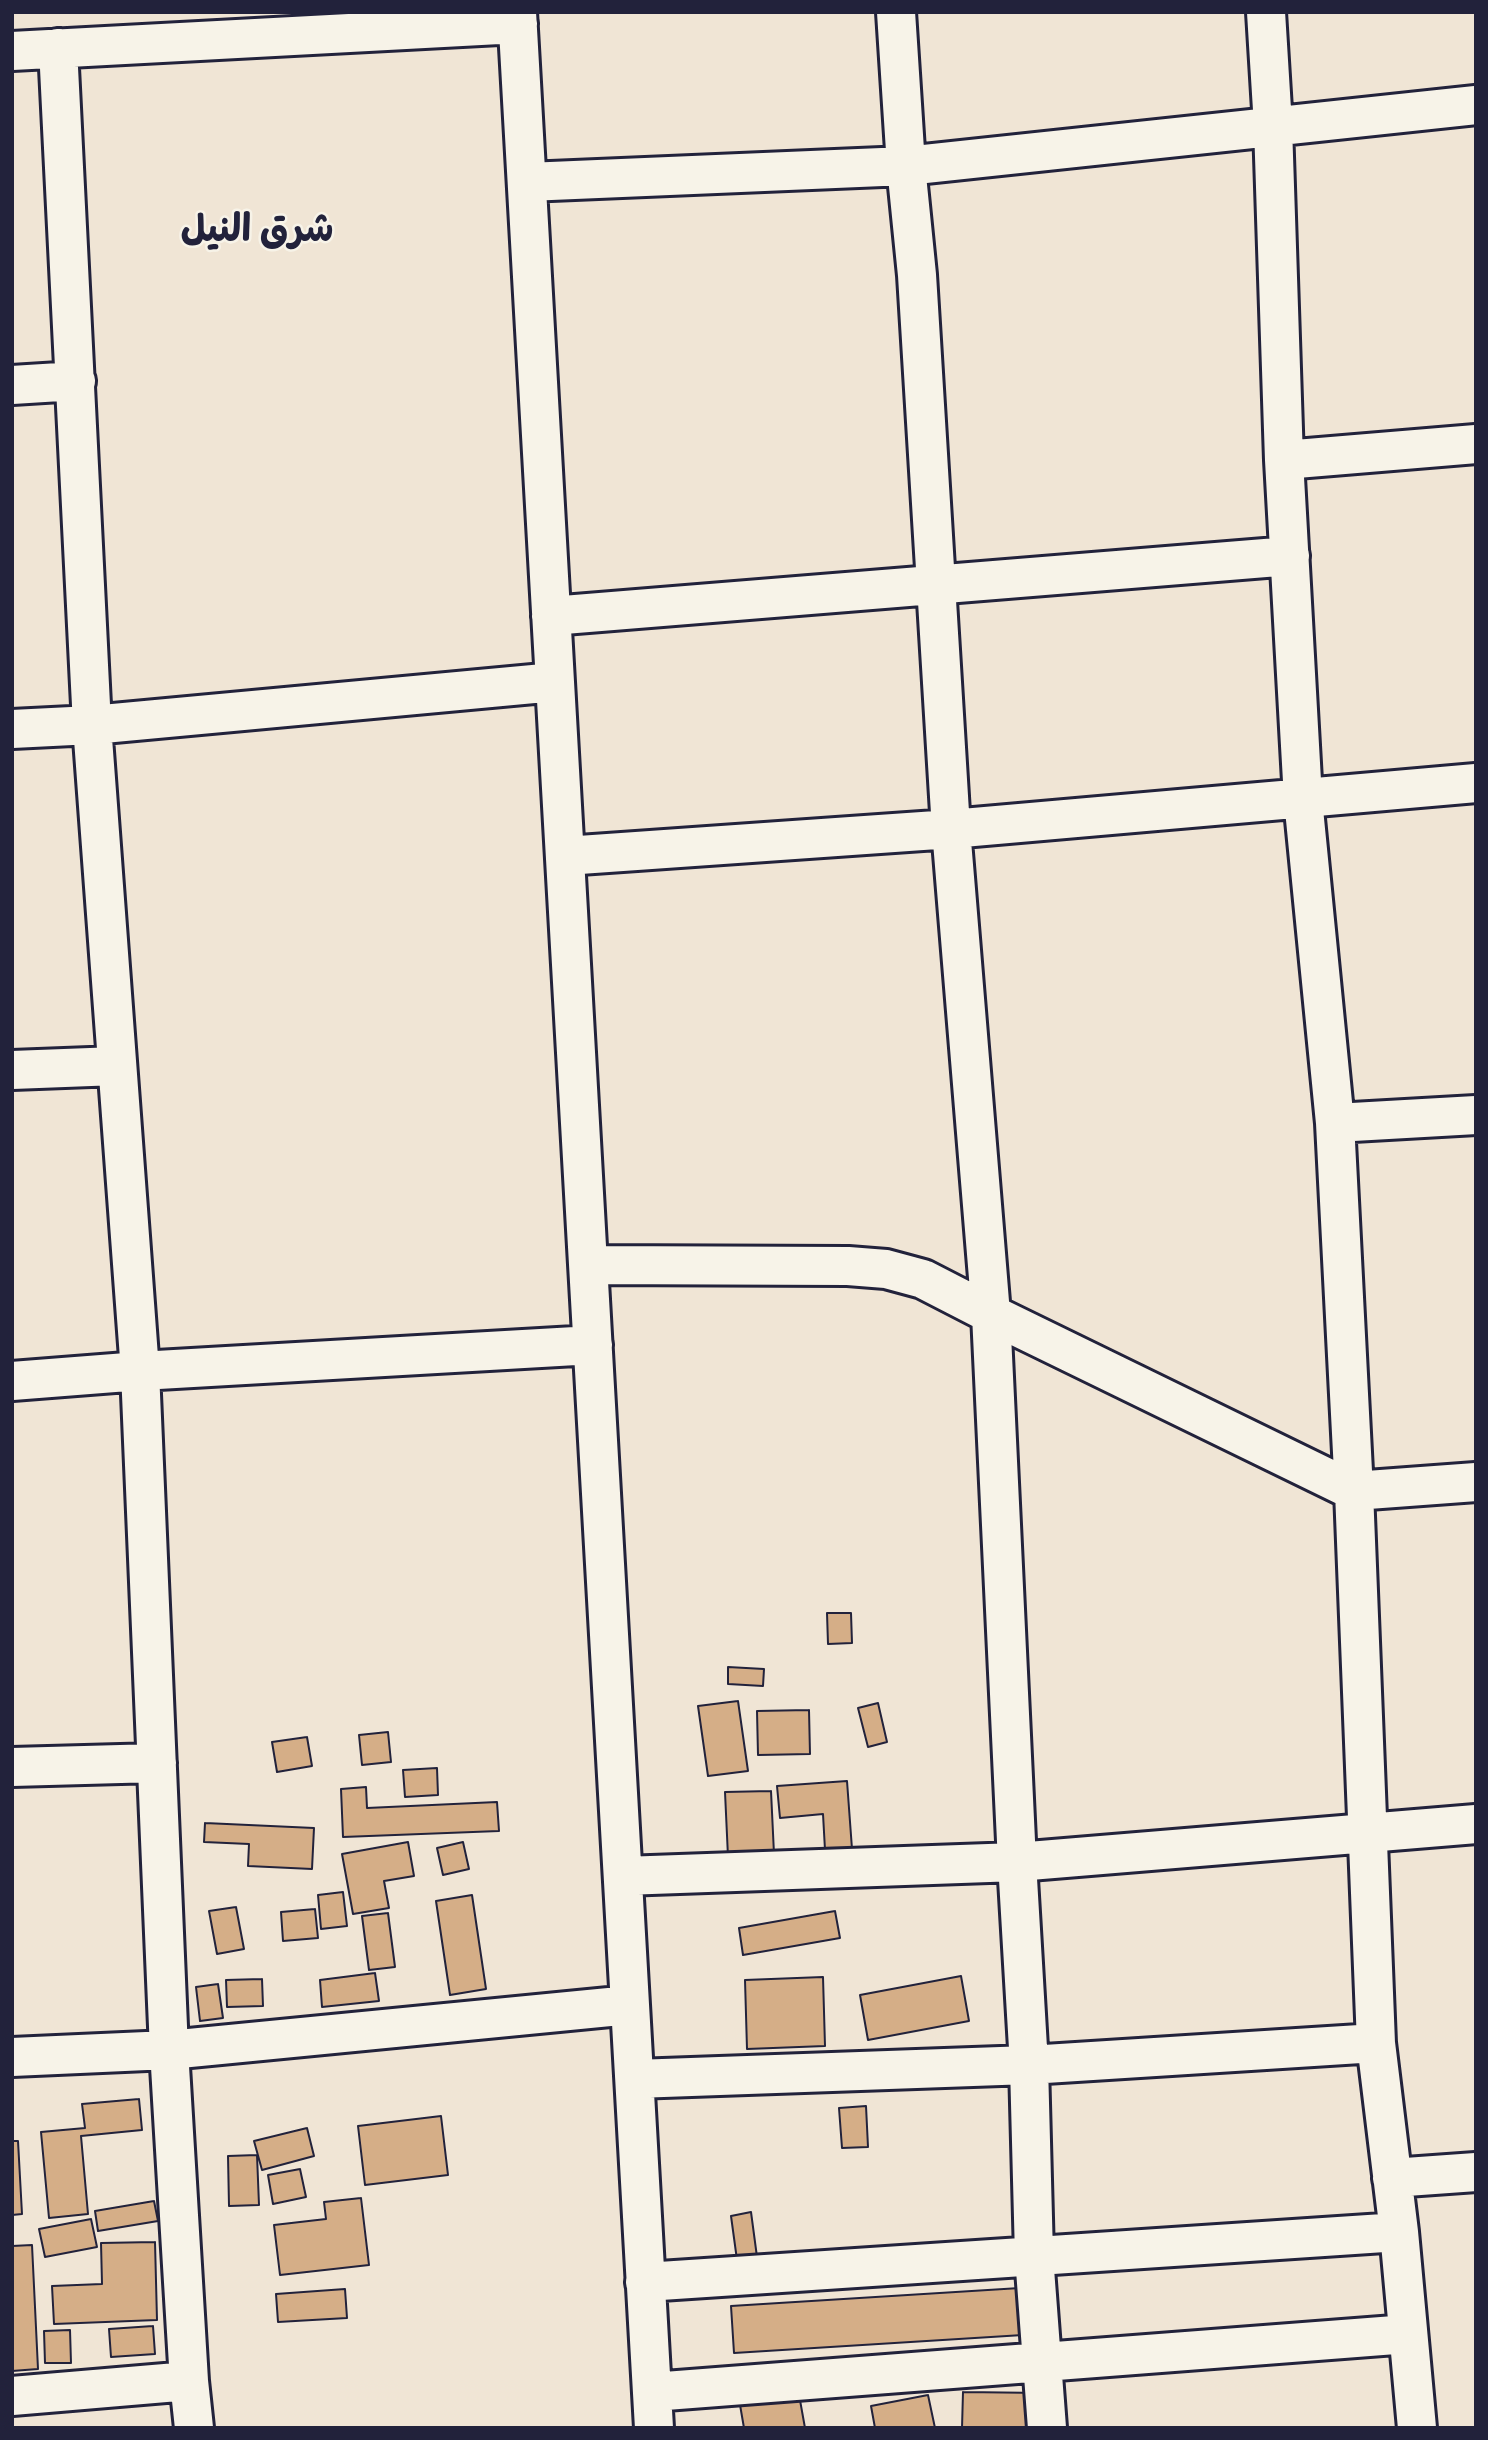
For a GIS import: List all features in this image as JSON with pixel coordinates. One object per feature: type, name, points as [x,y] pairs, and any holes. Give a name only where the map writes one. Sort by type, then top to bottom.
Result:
[{"type":"street","points":[[896,12],[938,586],[951,829],[990,1314],[1029,2065],[1034,2256],[1047,2428]]},
{"type":"street","points":[[1266,12],[1273,125],[1284,460],[1303,799],[1335,1123],[1354,1491],[1376,2043],[1399,2232],[1417,2428]]},
{"type":"street","points":[[12,51],[517,18],[653,2410],[1042,2362],[1408,2334]]},
{"type":"street","points":[[58,48],[92,725],[140,1371],[169,2050],[194,2428]]},
{"type":"street","points":[[527,182],[906,166],[1476,105]]},
{"type":"street","points":[[12,385],[76,381]]},
{"type":"street","points":[[1284,460],[1476,444]]},
{"type":"street","points":[[551,616],[1290,556]]},
{"type":"street","points":[[12,729],[92,725],[555,682]]},
{"type":"street","points":[[565,856],[951,829],[1476,783]]},
{"type":"street","points":[[12,1070],[117,1066]]},
{"type":"street","points":[[1335,1123],[1476,1115]]},
{"type":"street","points":[[588,1265],[848,1266],[887,1269],[923,1279],[1354,1491],[1476,1482]]},
{"type":"street","points":[[12,1381],[593,1345]]},
{"type":"street","points":[[12,1767],[157,1763]]},
{"type":"street","points":[[623,1876],[1017,1863],[1476,1824]]},
{"type":"street","points":[[12,2057],[169,2050],[630,2004]]},
{"type":"street","points":[[635,2079],[1029,2065],[1376,2043]]},
{"type":"street","points":[[1392,2178],[1476,2172]]},
{"type":"street","points":[[645,2282],[1399,2232]]},
{"type":"street","points":[[12,2396],[189,2381]]},
{"type":"building","points":[[827,1613],[851,1613],[852,1643],[828,1644]]},
{"type":"building","points":[[728,1667],[764,1669],[763,1686],[728,1684]]},
{"type":"building","points":[[738,1701],[748,1771],[708,1776],[698,1706]]},
{"type":"building","points":[[878,1703],[887,1742],[868,1747],[858,1708]]},
{"type":"building","points":[[809,1710],[810,1754],[758,1755],[757,1711]]},
{"type":"building","points":[[388,1732],[391,1762],[362,1765],[359,1735]]},
{"type":"building","points":[[307,1737],[312,1766],[277,1772],[272,1742]]},
{"type":"building","points":[[437,1768],[438,1795],[405,1797],[403,1770]]},
{"type":"building","points":[[847,1781],[852,1849],[825,1850],[823,1814],[780,1818],[777,1786]]},
{"type":"building","points":[[366,1787],[367,1808],[497,1802],[499,1831],[343,1837],[341,1789]]},
{"type":"building","points":[[771,1791],[774,1854],[728,1857],[725,1792]]},
{"type":"building","points":[[205,1823],[314,1828],[312,1869],[248,1866],[249,1844],[204,1842]]},
{"type":"building","points":[[408,1842],[414,1876],[384,1881],[389,1908],[353,1914],[342,1854]]},
{"type":"building","points":[[463,1842],[469,1869],[443,1875],[437,1848]]},
{"type":"building","points":[[343,1892],[347,1926],[321,1929],[318,1895]]},
{"type":"building","points":[[472,1895],[486,1989],[450,1995],[436,1901]]},
{"type":"building","points":[[236,1907],[244,1949],[217,1954],[209,1911]]},
{"type":"building","points":[[315,1909],[318,1938],[283,1941],[281,1912]]},
{"type":"building","points":[[835,1911],[840,1938],[743,1955],[739,1928]]},
{"type":"building","points":[[388,1913],[395,1967],[369,1970],[362,1916]]},
{"type":"building","points":[[375,1973],[379,2001],[322,2007],[320,1980]]},
{"type":"building","points":[[961,1976],[969,2021],[868,2040],[860,1995]]},
{"type":"building","points":[[823,1977],[825,2046],[747,2049],[745,1980]]},
{"type":"building","points":[[262,1979],[263,2006],[227,2007],[226,1980]]},
{"type":"building","points":[[218,1984],[223,2018],[200,2021],[196,1987]]},
{"type":"building","points":[[139,2099],[142,2130],[81,2136],[88,2214],[49,2218],[41,2132],[85,2128],[82,2104]]},
{"type":"building","points":[[866,2106],[868,2147],[842,2148],[839,2108]]},
{"type":"building","points":[[441,2116],[448,2175],[365,2185],[358,2126]]},
{"type":"building","points":[[307,2128],[314,2156],[262,2170],[254,2141]]},
{"type":"building","points":[[12,2141],[18,2141],[22,2214],[12,2215]]},
{"type":"building","points":[[257,2155],[259,2205],[229,2206],[228,2156]]},
{"type":"building","points":[[300,2169],[306,2197],[273,2204],[268,2175]]},
{"type":"building","points":[[361,2198],[369,2265],[280,2275],[274,2225],[326,2219],[324,2202]]},
{"type":"building","points":[[154,2201],[158,2221],[98,2231],[95,2211]]},
{"type":"building","points":[[751,2212],[757,2257],[737,2260],[731,2216]]},
{"type":"building","points":[[91,2219],[97,2247],[45,2257],[39,2229]]},
{"type":"building","points":[[155,2242],[157,2320],[54,2324],[52,2286],[102,2284],[101,2243]]},
{"type":"building","points":[[32,2245],[38,2369],[12,2371],[12,2246]]},
{"type":"building","points":[[1036,2287],[1039,2334],[734,2353],[731,2306]]},
{"type":"building","points":[[345,2289],[347,2318],[278,2322],[276,2294]]},
{"type":"building","points":[[153,2326],[155,2354],[111,2357],[109,2329]]},
{"type":"building","points":[[70,2330],[71,2363],[45,2363],[44,2331]]},
{"type":"building","points":[[798,2389],[805,2428],[744,2428],[739,2399]]},
{"type":"building","points":[[963,2392],[1043,2393],[1042,2428],[962,2428]]},
{"type":"building","points":[[928,2395],[935,2428],[875,2428],[871,2406]]},
{"type":"district","name":"شرق النيل","points":[[257,236]]}]
